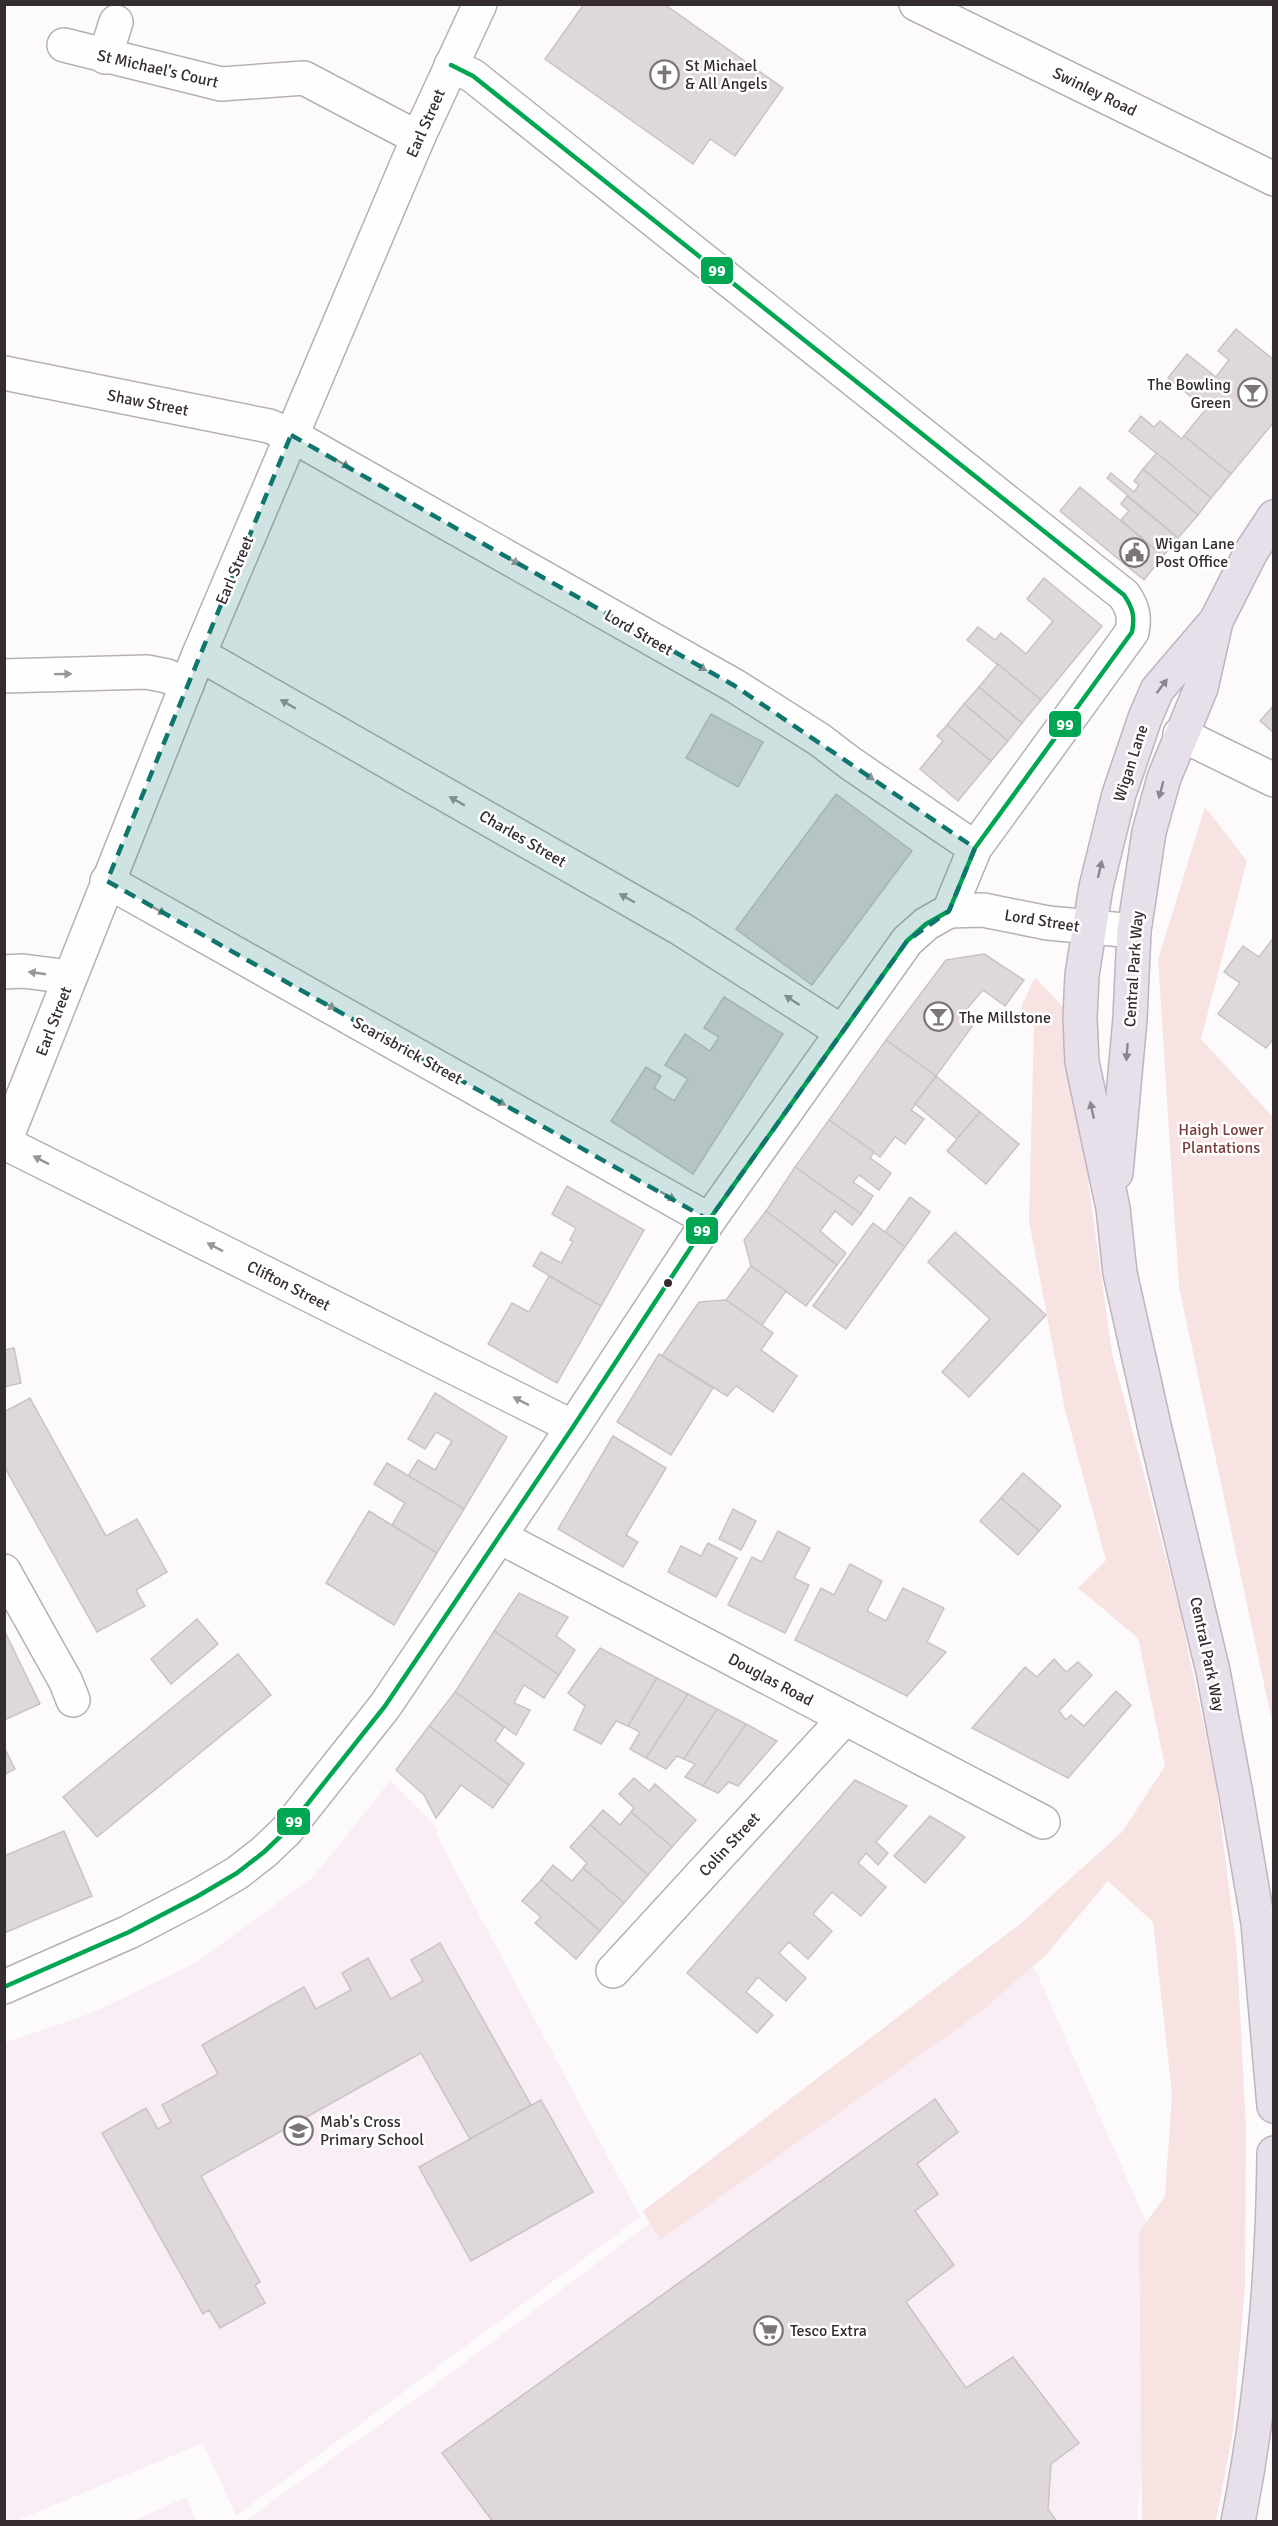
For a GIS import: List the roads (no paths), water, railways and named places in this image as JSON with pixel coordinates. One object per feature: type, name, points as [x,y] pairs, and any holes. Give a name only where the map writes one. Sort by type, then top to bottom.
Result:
[{"type":"highway","name":"Wigan Lane","points":[[1089,927],[1096,887],[1119,794],[1157,690],[1215,621],[1242,569],[1272,521]]},
{"type":"highway","name":"Wigan Lane","points":[[1180,734],[1201,688],[1215,621]]},
{"type":"highway","name":"Central Park Way","points":[[1113,1208],[1128,1042],[1134,931],[1149,832],[1164,778],[1180,734]]},
{"type":"highway","name":"Central Park Way","points":[[1089,927],[1082,975],[1080,1018],[1082,1062],[1113,1208],[1120,1272],[1213,1671],[1236,1794],[1258,1923],[1274,2106]]},
{"type":"highway","points":[[1238,2522],[1266,2341],[1273,2235],[1274,2153]]},
{"type":"street","name":"Earl Street","points":[[5,1143],[107,881],[199,654],[418,138],[480,4]]},
{"type":"street","name":"Swinley Road","points":[[916,4],[1274,179]]},
{"type":"street","points":[[105,57],[116,22]]},
{"type":"street","name":"St Michael's Court","points":[[64,45],[221,84],[304,78],[418,138]]},
{"type":"street","points":[[4,1987],[139,1926],[208,1890],[264,1852],[286,1831],[385,1706],[500,1537],[709,1220],[907,941],[926,924],[949,911],[975,848],[1132,632],[1134,620],[1131,606],[1124,595],[473,76],[451,65]]},
{"type":"street","name":"Shaw Street","points":[[4,373],[269,426],[291,435]]},
{"type":"street","name":"Lord Street","points":[[291,435],[735,686],[820,740],[975,848]]},
{"type":"street","name":"Charles Street","points":[[199,654],[672,924],[842,1032]]},
{"type":"street","points":[[4,676],[147,672],[167,676],[187,686]]},
{"type":"street","points":[[1180,734],[1274,780]]},
{"type":"street","name":"Scarisbrick Street","points":[[107,881],[709,1220]]},
{"type":"street","name":"Lord Street","points":[[949,911],[983,910],[1048,923],[1134,931]]},
{"type":"street","points":[[4,972],[23,971],[69,977]]},
{"type":"street","name":"Clifton Street","points":[[5,1143],[573,1427]]},
{"type":"street","name":"Douglas Road","points":[[500,1537],[1043,1822]]},
{"type":"street","points":[[4,1571],[66,1682],[73,1700]]},
{"type":"street","name":"Colin Street","points":[[614,1971],[845,1718]]},
{"type":"place","name":"St Michael & All Angels","points":[[664,74]]},
{"type":"place","name":"The Bowling Green","points":[[1252,393]]},
{"type":"place","name":"Wigan Lane Post Office","points":[[1134,552]]},
{"type":"place","name":"The Millstone","points":[[938,1017]]},
{"type":"place","name":"Mab's Cross Primary School","points":[[299,2130]]},
{"type":"place","name":"Tesco Extra","points":[[769,2330]]},
{"type":"park label","name":"Haigh Lower Plantations","points":[[1221,1138]]}]
